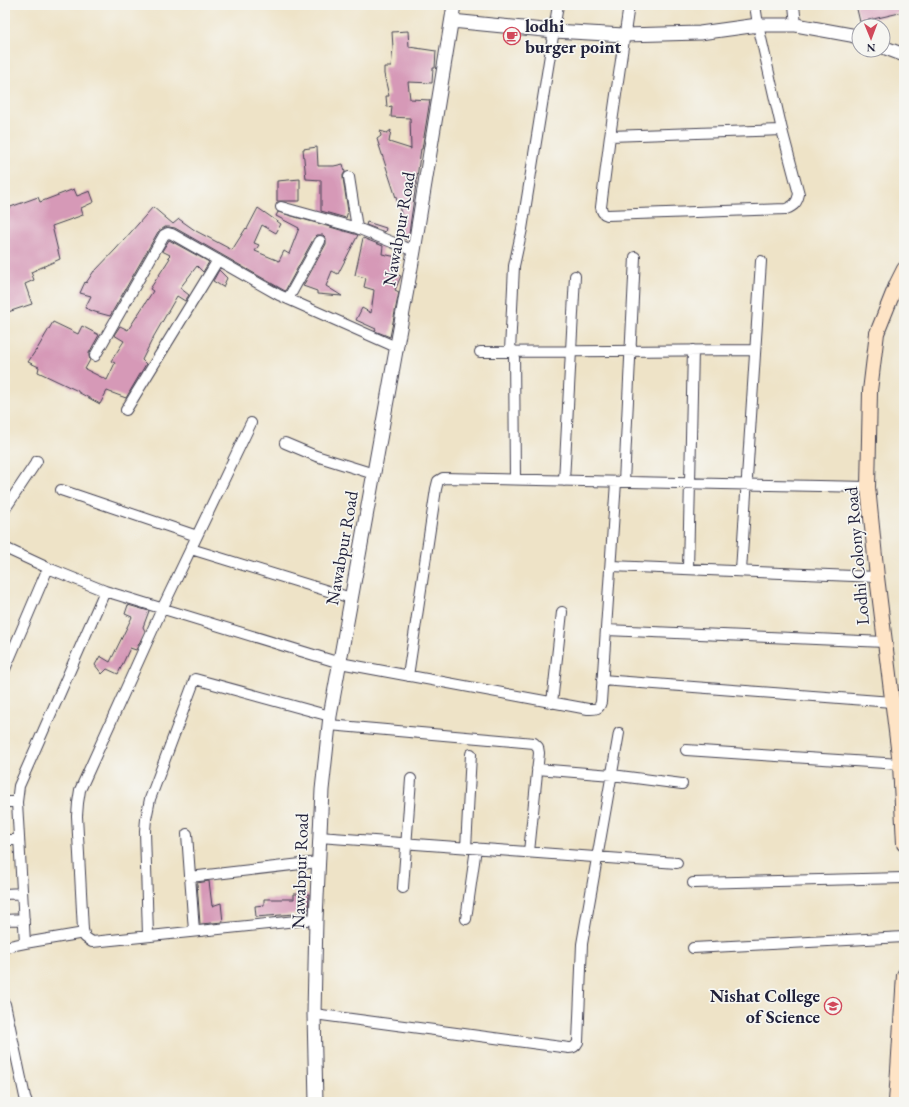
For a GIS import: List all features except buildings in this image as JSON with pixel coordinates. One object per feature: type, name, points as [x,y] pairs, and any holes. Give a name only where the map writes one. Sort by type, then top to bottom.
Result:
[{"type":"main road","name":"Lodhi Colony Road","points":[[904,269],[877,333],[870,391],[868,487],[877,577],[900,764],[904,844]]},
{"type":"main road","points":[[896,1102],[904,975]]},
{"type":"street","name":"Nawabpur Road","points":[[316,1102],[314,1014],[318,862],[322,790],[330,721],[414,251],[454,5]]},
{"type":"street","points":[[515,479],[512,351],[514,266],[522,229],[558,5]]},
{"type":"street","points":[[629,5],[601,207],[603,214],[612,215],[786,209],[796,203],[799,194],[782,130],[758,25],[755,5]]},
{"type":"street","points":[[794,5],[796,25]]},
{"type":"street","points":[[452,21],[554,32],[624,35],[700,33],[758,25],[796,25],[851,36]]},
{"type":"street","points":[[891,50],[904,55]]},
{"type":"street","points":[[610,136],[782,130]]},
{"type":"street","points":[[349,176],[357,228]]},
{"type":"street","points":[[281,207],[357,228],[414,251]]},
{"type":"street","points":[[95,356],[164,235],[168,233],[279,295],[396,347]]},
{"type":"street","points":[[288,298],[320,241]]},
{"type":"street","points":[[5,548],[48,568],[105,591],[340,663],[588,710],[597,708],[600,706],[601,702],[611,566],[620,482],[631,350],[635,257]]},
{"type":"street","points":[[126,410],[218,260]]},
{"type":"street","points":[[741,571],[761,261]]},
{"type":"street","points":[[564,480],[575,276]]},
{"type":"street","points":[[688,569],[693,350]]},
{"type":"street","points":[[480,352],[755,350]]},
{"type":"street","points":[[250,423],[162,609],[80,790],[77,816],[84,933],[85,937],[92,942],[316,919]]},
{"type":"street","points":[[285,443],[316,456],[374,474]]},
{"type":"street","points":[[5,509],[36,460]]},
{"type":"street","points":[[408,676],[436,489],[438,481],[443,478],[868,487]]},
{"type":"street","points":[[61,490],[197,536]]},
{"type":"street","points":[[191,549],[351,598]]},
{"type":"street","points":[[611,566],[877,577]]},
{"type":"street","points":[[5,669],[48,568]]},
{"type":"street","points":[[25,943],[19,840],[19,786],[105,591]]},
{"type":"street","points":[[552,703],[562,612]]},
{"type":"street","points":[[606,630],[885,642]]},
{"type":"street","points":[[148,936],[145,831],[146,819],[150,799],[195,679],[330,721],[534,743],[538,747],[538,753],[529,852]]},
{"type":"street","points":[[602,680],[892,702]]},
{"type":"street","points":[[314,1014],[573,1048],[576,1046],[578,1042],[582,944],[619,733]]},
{"type":"street","points":[[686,750],[900,764]]},
{"type":"street","points":[[466,919],[471,848],[471,754]]},
{"type":"street","points":[[537,770],[612,775],[682,784]]},
{"type":"street","points":[[403,888],[411,779]]},
{"type":"street","points":[[5,802],[18,802]]},
{"type":"street","points":[[187,834],[194,931]]},
{"type":"street","points":[[319,837],[677,863]]},
{"type":"street","points":[[5,840],[19,840]]},
{"type":"street","points":[[190,877],[318,862]]},
{"type":"street","points":[[693,883],[904,878]]},
{"type":"street","points":[[5,894],[22,893]]},
{"type":"street","points":[[5,920],[24,919]]},
{"type":"street","points":[[5,947],[84,933]]},
{"type":"street","points":[[693,948],[904,937]]},
{"type":"street","points":[[5,1004],[27,1102]]},
{"type":"place","name":"lodhi burger point","points":[[512,36]]},
{"type":"place","name":"Nishat College of Science","points":[[833,1006]]}]
